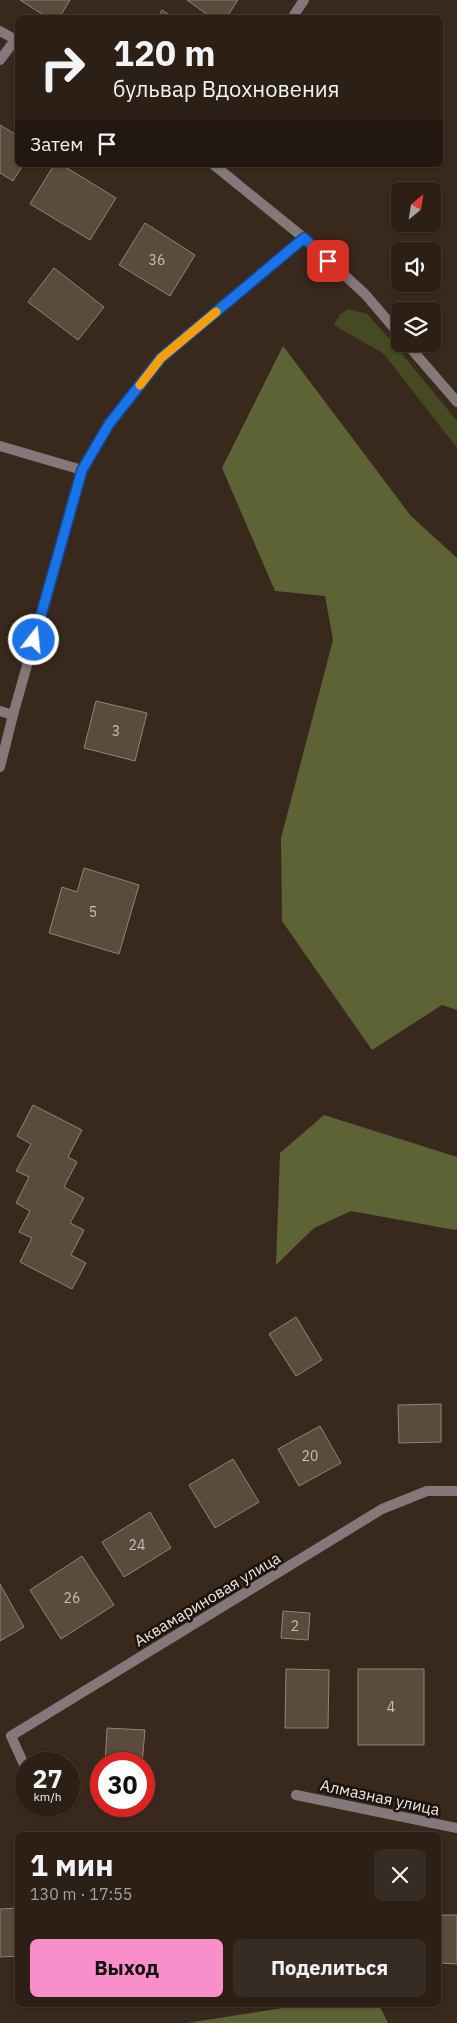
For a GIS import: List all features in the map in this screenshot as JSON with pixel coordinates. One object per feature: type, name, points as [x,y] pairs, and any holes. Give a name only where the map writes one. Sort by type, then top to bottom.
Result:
[{"type":"street","points":[[294,15],[304,0]]},
{"type":"street","points":[[0,31],[15,40]]},
{"type":"street","points":[[0,60],[15,42]]},
{"type":"street","points":[[216,167],[304,238],[364,294],[391,325]]},
{"type":"street","points":[[0,767],[82,470],[109,424],[161,358],[304,238]]},
{"type":"street","points":[[414,352],[457,402]]},
{"type":"street","points":[[0,446],[82,470]]},
{"type":"street","points":[[0,711],[13,715]]},
{"type":"street","name":"Аквамариновая улица","points":[[18,1752],[11,1736],[382,1509],[427,1491],[457,1491]]},
{"type":"street","name":"Алмазная улица","points":[[296,1795],[457,1828]]},
{"type":"green space","points":[[349,309],[367,314],[391,341],[391,352],[401,352],[457,421],[457,448],[384,354],[334,325],[340,314]]},
{"type":"green space","points":[[283,346],[411,516],[457,558],[457,1010],[442,1005],[372,1050],[282,921],[281,838],[333,640],[325,596],[275,591],[222,468]]},
{"type":"green space","points":[[324,1115],[457,1157],[457,1229],[351,1211],[314,1228],[276,1265],[280,1153]]},
{"type":"green space","points":[[289,2007],[380,2007],[388,2023],[187,2023]]},
{"type":"building","points":[[20,0],[70,0],[61,15],[43,15]]},
{"type":"building","points":[[187,0],[238,0],[228,15],[208,15]]},
{"type":"building","points":[[162,10],[170,15],[160,15]]},
{"type":"building","points":[[0,125],[15,134],[15,167],[22,167],[13,181],[0,173]]},
{"type":"building","points":[[53,167],[65,167],[116,198],[90,240],[30,204]]},
{"type":"building","points":[[145,223],[195,255],[170,296],[119,265]]},
{"type":"building","points":[[54,268],[104,307],[78,340],[28,302]]},
{"type":"building","points":[[96,701],[147,713],[135,761],[84,748]]},
{"type":"building","points":[[84,868],[139,885],[119,954],[49,933],[62,887],[77,892]]},
{"type":"building","points":[[33,1105],[82,1130],[68,1157],[77,1162],[64,1187],[84,1198],[70,1223],[84,1230],[71,1255],[86,1263],[72,1289],[20,1262],[32,1238],[19,1232],[30,1211],[16,1203],[29,1177],[16,1171],[31,1144],[17,1136]]},
{"type":"building","points":[[296,1317],[322,1360],[296,1376],[269,1334]]},
{"type":"building","points":[[441,1404],[441,1442],[399,1443],[398,1405]]},
{"type":"building","points":[[320,1426],[341,1463],[299,1486],[278,1449]]},
{"type":"building","points":[[233,1459],[259,1502],[215,1528],[189,1485]]},
{"type":"building","points":[[150,1512],[171,1548],[124,1577],[102,1542]]},
{"type":"building","points":[[82,1556],[114,1605],[61,1639],[30,1590]]},
{"type":"building","points":[[0,1584],[24,1627],[0,1641]]},
{"type":"building","points":[[283,1611],[310,1613],[308,1640],[281,1638]]},
{"type":"building","points":[[286,1669],[329,1670],[328,1728],[285,1728]]},
{"type":"building","points":[[358,1669],[424,1669],[424,1745],[358,1745]]},
{"type":"building","points":[[107,1728],[145,1730],[143,1752],[106,1752]]},
{"type":"building","points":[[15,1908],[15,1956],[0,1957],[0,1909]]},
{"type":"building","points":[[441,1915],[457,1915],[457,1964],[441,1963]]},
{"type":"slow traffic","points":[[140,385],[161,358],[216,312]]},
{"type":"route","points":[[34,640],[82,470],[109,424],[161,358],[304,238],[328,261]]}]
